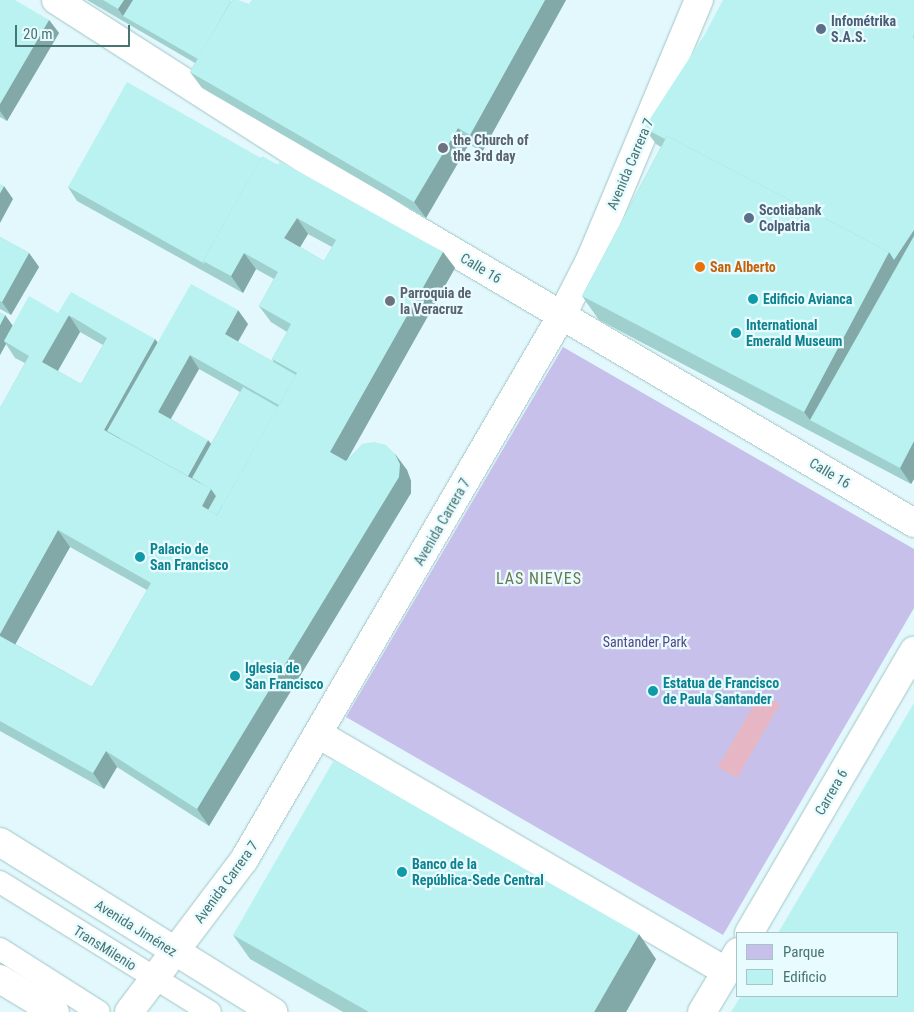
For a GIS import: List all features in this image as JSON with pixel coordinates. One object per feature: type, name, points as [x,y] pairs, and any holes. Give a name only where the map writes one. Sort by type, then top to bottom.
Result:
[{"type":"street","name":"Calle 16","points":[[56,0],[398,219],[914,523]]},
{"type":"street","name":"Avenida Carrera 7","points":[[129,1012],[244,860],[562,315],[591,258],[699,0]]},
{"type":"street","name":"Carrera 6","points":[[749,932],[914,651]]},
{"type":"street","points":[[318,734],[732,961],[702,1012]]},
{"type":"street","name":"Avenida Jiménez","points":[[0,842],[272,1012]]},
{"type":"street","points":[[0,979],[55,1012]]},
{"type":"lane","name":"TransMilenio","points":[[0,882],[210,1012]]},
{"type":"lane","points":[[0,949],[98,1012]]},
{"type":"green space","name":"Santander Park","points":[[563,347],[914,549],[914,608],[723,935],[346,717]]},
{"type":"shaded area","points":[[760,694],[780,704],[737,778],[718,767]]},
{"type":"building","points":[[0,0],[15,0],[49,20],[0,104]]},
{"type":"building","points":[[103,0],[124,0],[118,9]]},
{"type":"building","points":[[133,0],[231,1],[198,59],[123,16]]},
{"type":"building","points":[[232,0],[249,4],[252,0],[545,0],[470,135],[458,128],[414,202],[190,72]]},
{"type":"building","points":[[723,0],[914,0],[914,230],[894,260],[889,252],[667,136],[665,139],[644,128],[705,34]]},
{"type":"building","points":[[127,82],[261,158],[203,261],[205,264],[68,187]]},
{"type":"building","name":"Edificio Avianca","points":[[667,136],[889,252],[804,412],[582,296]]},
{"type":"building","points":[[262,156],[278,165],[280,161],[443,252],[330,452],[346,461],[362,444],[374,442],[386,445],[395,454],[400,464],[399,477],[197,809],[106,751],[93,773],[0,721],[0,636],[92,687],[151,583],[58,530],[0,634],[0,408],[29,356],[4,341],[29,296],[58,313],[71,292],[155,339],[104,430],[211,489],[202,506],[217,515],[297,373],[272,359],[291,324],[259,306],[278,272],[244,253],[231,276],[203,261]],"holes":[[[297,218],[336,240],[324,261],[284,238]],[[69,315],[107,338],[81,384],[42,362]]]},
{"type":"building","points":[[0,184],[4,186],[0,193]]},
{"type":"building","points":[[914,236],[914,441],[900,468],[810,420]]},
{"type":"building","points":[[0,237],[29,253],[2,302],[0,301]]},
{"type":"building","points":[[191,284],[238,310],[225,334],[296,375],[279,405],[190,355],[158,412],[208,440],[188,476],[107,431]]},
{"type":"building","points":[[0,312],[5,315],[0,325]]},
{"type":"building","points":[[243,387],[278,407],[217,515],[208,510],[216,496],[211,489],[192,478]]},
{"type":"building","points":[[914,703],[914,1012],[731,1012],[740,997],[899,997],[899,932],[779,932]]},
{"type":"building","name":"Banco de la República-Sede Central","points":[[334,760],[639,934],[594,1012],[369,1012],[233,935]]},
{"type":"place","name":"Infométrika S.A.S.","points":[[821,29]]},
{"type":"place","name":"the Church of the 3rd day","points":[[443,148]]},
{"type":"place","name":"Scotiabank Colpatria","points":[[749,218]]},
{"type":"place","name":"San Alberto","points":[[700,267]]},
{"type":"place","name":"Edificio Avianca","points":[[753,299]]},
{"type":"place","name":"Parroquia de la Veracruz","points":[[390,301]]},
{"type":"place","name":"International Emerald Museum","points":[[736,333]]},
{"type":"place","name":"Palacio de San Francisco","points":[[140,557]]},
{"type":"place","name":"Iglesia de San Francisco","points":[[235,676]]},
{"type":"place","name":"Estatua de Francisco de Paula Santander","points":[[653,691]]},
{"type":"place","name":"Banco de la República-Sede Central","points":[[402,872]]},
{"type":"district","name":"LAS NIEVES","points":[[539,579]]}]
